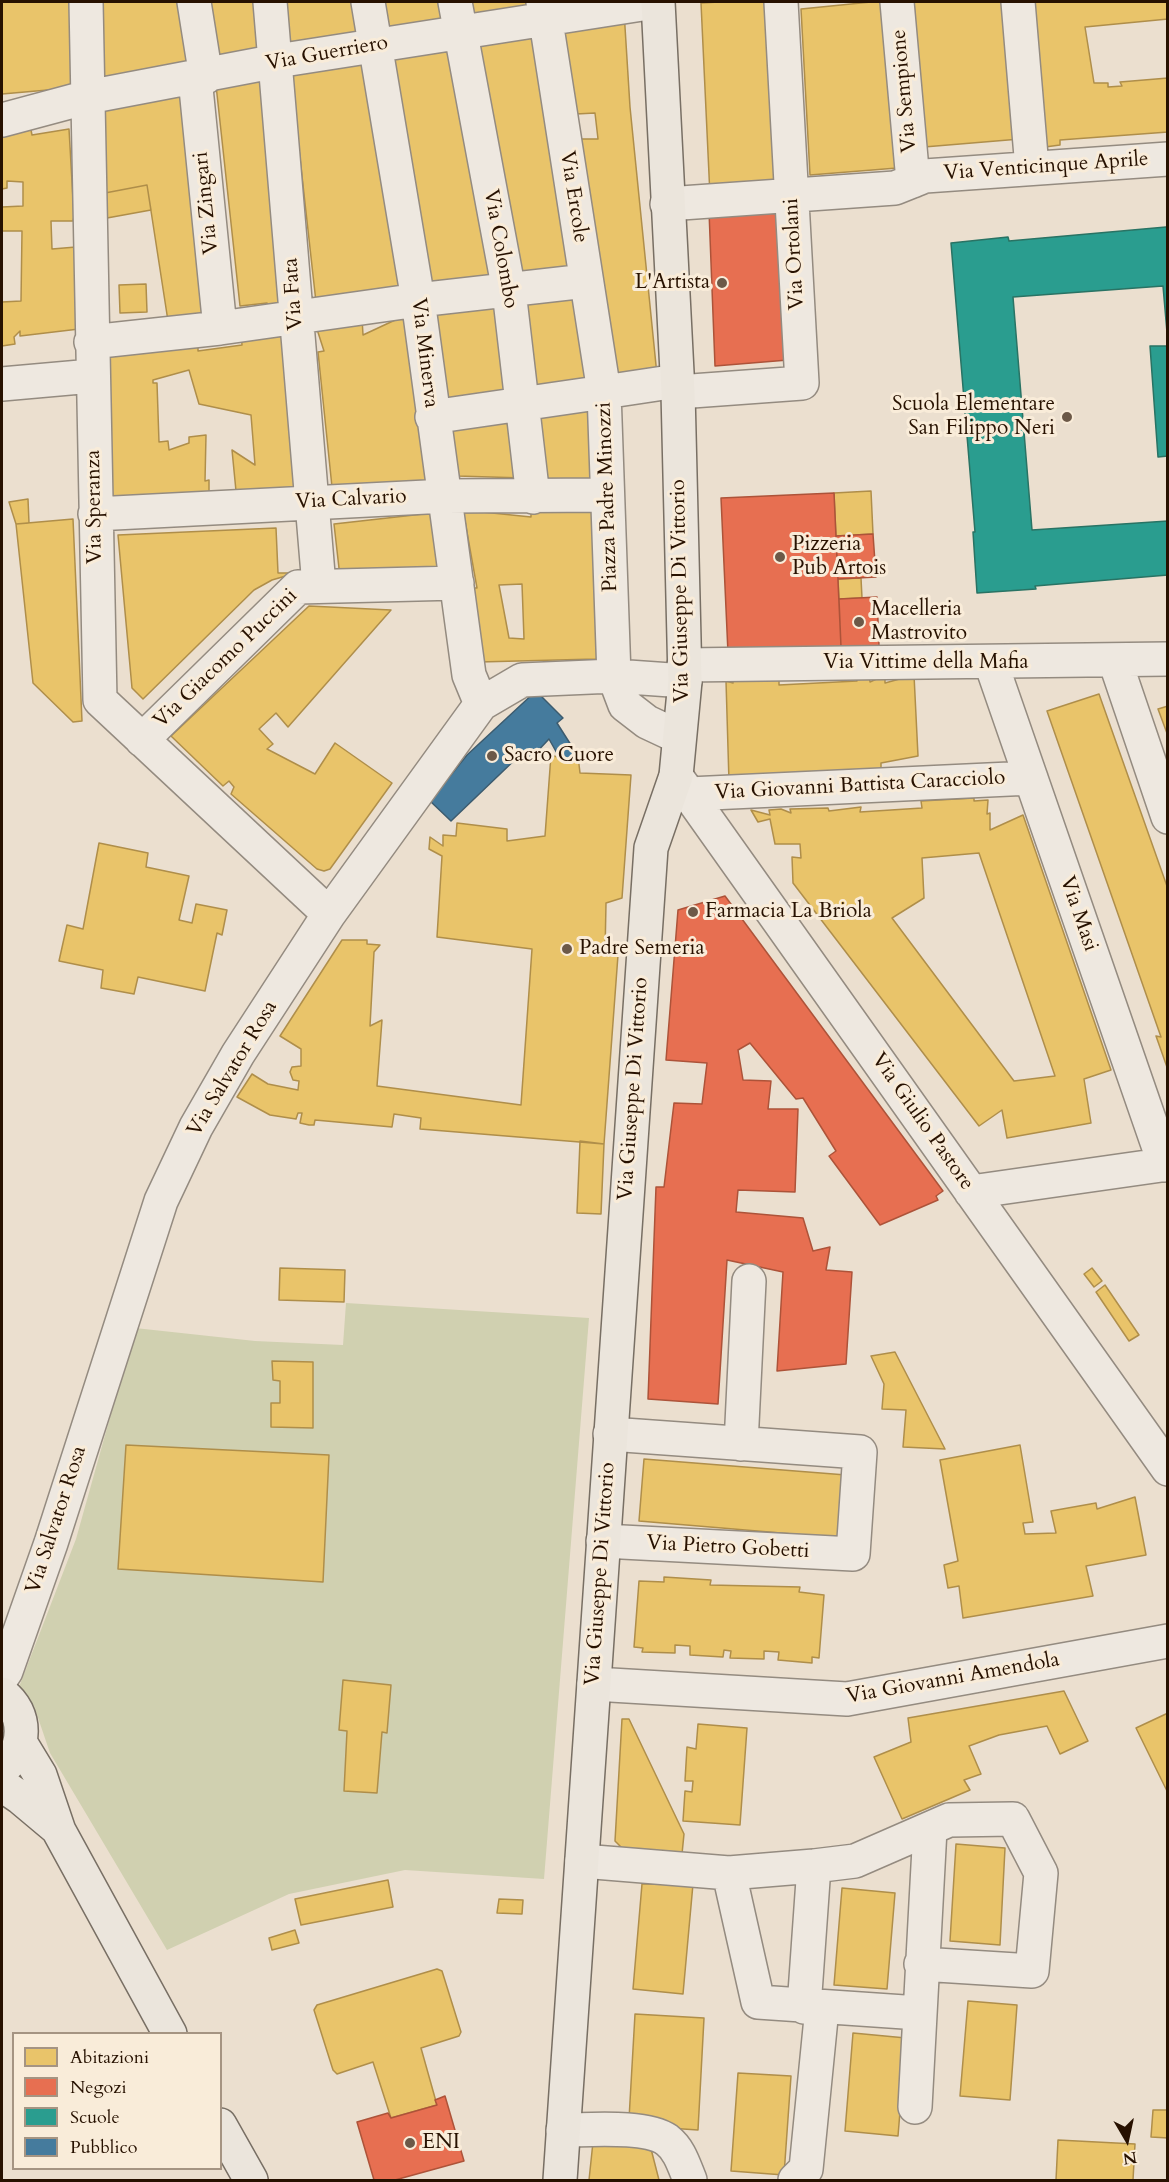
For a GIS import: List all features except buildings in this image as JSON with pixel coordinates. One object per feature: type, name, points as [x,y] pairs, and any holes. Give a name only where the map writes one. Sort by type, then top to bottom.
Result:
[{"type":"main road","name":"Via Giuseppe Di Vittorio","points":[[560,2181],[651,848],[682,785],[679,737],[685,673],[678,387],[656,2]]},
{"type":"main road","points":[[2,1694],[14,1706],[20,1718],[20,1742],[16,1754],[2,1769]]},
{"type":"main road","points":[[20,1742],[40,1775],[59,1831],[169,2032]]},
{"type":"main road","points":[[2,1785],[21,1798],[59,1831]]},
{"type":"main road","points":[[222,2130],[251,2181]]},
{"type":"street","name":"Via Speranza","points":[[86,2],[91,342],[100,700],[329,914]]},
{"type":"street","name":"Via Zingari","points":[[194,2],[220,328]]},
{"type":"street","name":"Via Fata","points":[[270,2],[277,61],[295,318],[319,586]]},
{"type":"street","name":"Via Minerva","points":[[368,2],[418,300],[432,417],[446,496],[469,675],[481,704]]},
{"type":"street","name":"Via Guerriero","points":[[2,120],[88,97],[375,45],[458,17],[656,2]]},
{"type":"street","name":"Via Ortolani","points":[[678,387],[802,383],[781,2]]},
{"type":"street","name":"Via Sempione","points":[[897,2],[919,178]]},
{"type":"street","points":[[1018,2],[1032,168]]},
{"type":"street","name":"Via Ercole","points":[[544,10],[604,392]]},
{"type":"street","name":"Via Colombo","points":[[458,17],[509,291],[524,403],[533,498]]},
{"type":"street","name":"Via Venticinque Aprile","points":[[668,204],[896,188],[919,178],[1167,159]]},
{"type":"street","points":[[91,342],[220,328],[418,300],[586,281]]},
{"type":"street","points":[[2,384],[92,376]]},
{"type":"street","name":"Piazza Padre Minozzi","points":[[678,387],[604,392],[614,676],[625,705],[647,722],[679,737]]},
{"type":"street","points":[[432,417],[604,392]]},
{"type":"street","name":"Via Calvario","points":[[95,514],[311,501],[446,496],[533,498],[607,495]]},
{"type":"street","name":"Via Giacomo Puccini","points":[[142,740],[297,587],[457,583]]},
{"type":"street","name":"Via Vittime della Mafia","points":[[685,673],[1167,659]]},
{"type":"street","points":[[1115,661],[1167,817]]},
{"type":"street","name":"Via Masi","points":[[991,663],[1166,1165]]},
{"type":"street","name":"Via Salvator Rosa","points":[[2,1677],[33,1591],[161,1201],[196,1127],[238,1054],[329,914],[481,704],[522,680],[685,673]]},
{"type":"street","name":"Via Giovanni Battista Caracciolo","points":[[682,785],[1031,778]]},
{"type":"street","name":"Via Giulio Pastore","points":[[682,785],[1167,1469]]},
{"type":"street","points":[[971,1192],[1166,1165]]},
{"type":"street","points":[[610,1434],[741,1444],[749,1281]]},
{"type":"street","name":"Via Pietro Gobetti","points":[[603,1541],[853,1554],[860,1452],[741,1444]]},
{"type":"street","points":[[2,1604],[33,1591]]},
{"type":"street","name":"Via Giovanni Amendola","points":[[594,1684],[847,1699],[1167,1641]]},
{"type":"street","points":[[582,1861],[729,1873],[814,1866],[855,1861],[949,1820],[1013,1819],[1041,1873],[1032,1971],[921,1964]]},
{"type":"street","points":[[915,2107],[930,1829]]},
{"type":"street","points":[[795,2181],[806,2169],[813,2007],[814,1866]]},
{"type":"street","points":[[729,1873],[758,2002],[919,2013]]},
{"type":"street","points":[[563,2130],[645,2132],[666,2139],[679,2153],[690,2181]]},
{"type":"green space","points":[[346,1303],[589,1318],[544,1879],[405,1870],[289,1894],[167,1950],[50,1753],[34,1706],[19,1687],[76,1539],[135,1328],[255,1341],[343,1345]]},
{"type":"place","name":"L'Artista","points":[[722,283]]},
{"type":"place","name":"Scuola Elementare San Filippo Neri","points":[[1067,417]]},
{"type":"place","name":"Pizzeria Pub Artois","points":[[780,557]]},
{"type":"place","name":"Macelleria Mastrovito","points":[[859,622]]},
{"type":"place","name":"Sacro Cuore","points":[[492,756]]},
{"type":"place","name":"Farmacia La Briola","points":[[693,912]]},
{"type":"place","name":"Padre Semeria","points":[[567,949]]},
{"type":"place","name":"ENI","points":[[410,2143]]}]
